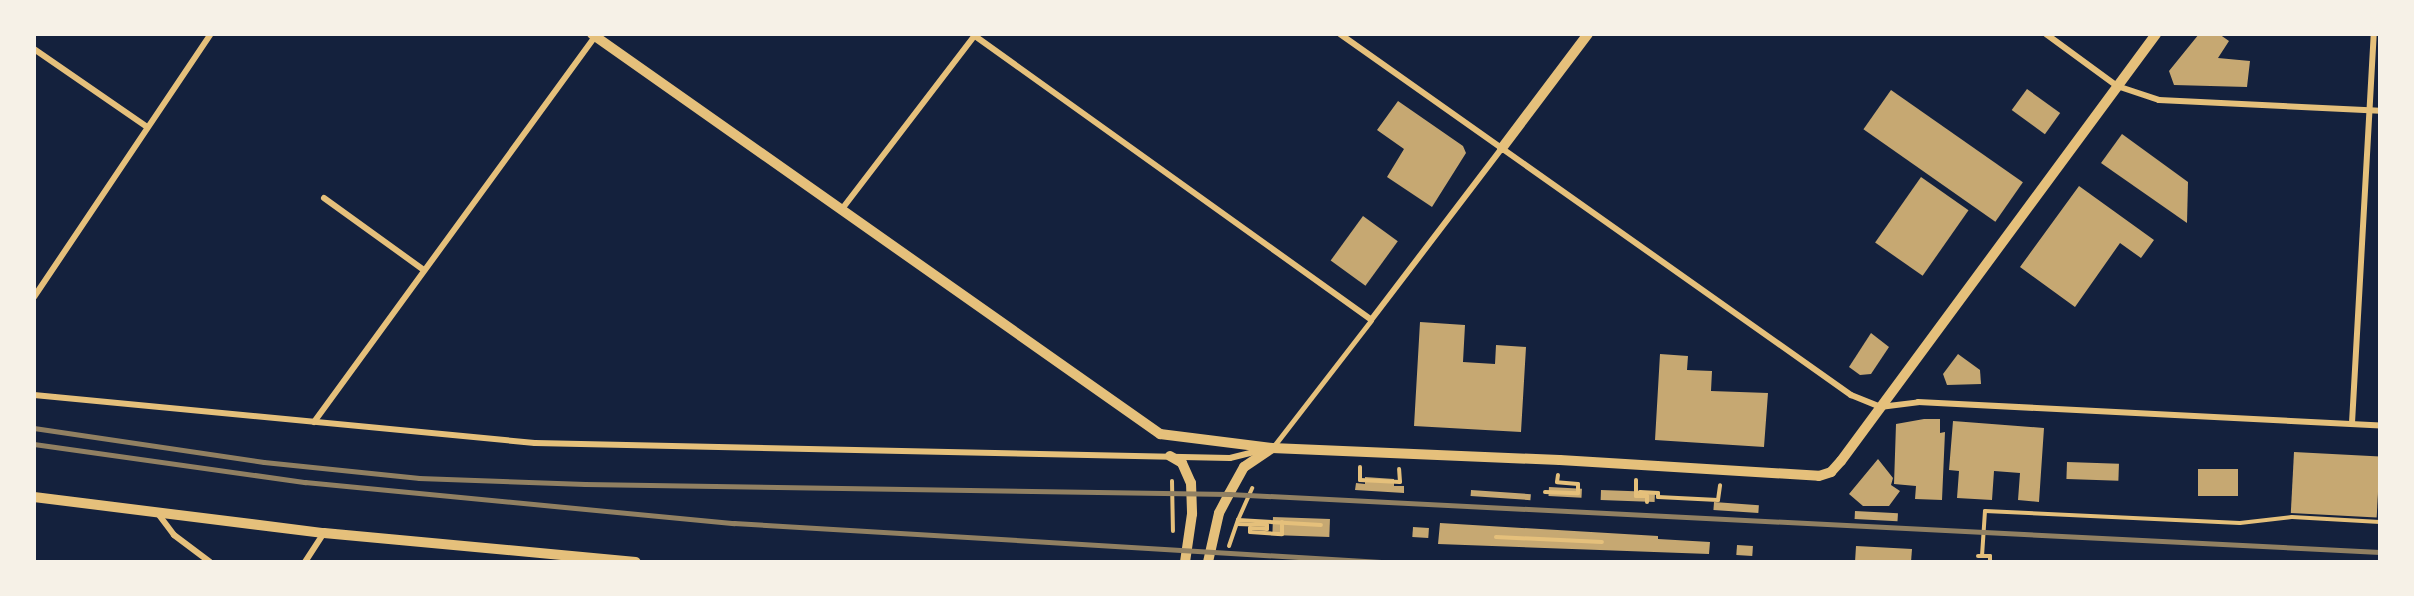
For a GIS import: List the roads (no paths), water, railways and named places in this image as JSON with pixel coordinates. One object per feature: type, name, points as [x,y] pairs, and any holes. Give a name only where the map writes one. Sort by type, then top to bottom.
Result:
[{"type":"street","points":[[34,297],[211,34]]},
{"type":"street","points":[[1340,34],[1851,395],[1880,407],[1918,402],[2379,425]]},
{"type":"street","points":[[1208,561],[1219,513],[1244,467],[1272,448],[1588,34]]},
{"type":"street","points":[[2046,34],[2117,86],[2159,100],[2379,111]]},
{"type":"street","points":[[314,422],[593,35],[1160,434],[1272,448],[1560,460],[1819,476],[1831,472],[2156,34]]},
{"type":"street","points":[[2352,423],[2374,34]]},
{"type":"street","points":[[842,209],[976,35],[1371,320]]},
{"type":"street","points":[[34,49],[147,127]]},
{"type":"street","points":[[324,198],[424,270]]},
{"type":"street","points":[[34,395],[535,443],[1230,458],[1272,448]]},
{"type":"street","points":[[1166,456],[1182,463],[1191,483],[1192,514],[1185,561]]},
{"type":"street","points":[[34,497],[159,515],[324,533],[636,561]]},
{"type":"street","points":[[159,515],[178,539],[210,561]]},
{"type":"street","points":[[305,561],[324,533]]},
{"type":"railway","points":[[34,428],[264,462],[419,478],[585,484],[1229,494],[2380,552]]},
{"type":"railway","points":[[34,444],[305,482],[734,523],[1381,562]]}]
